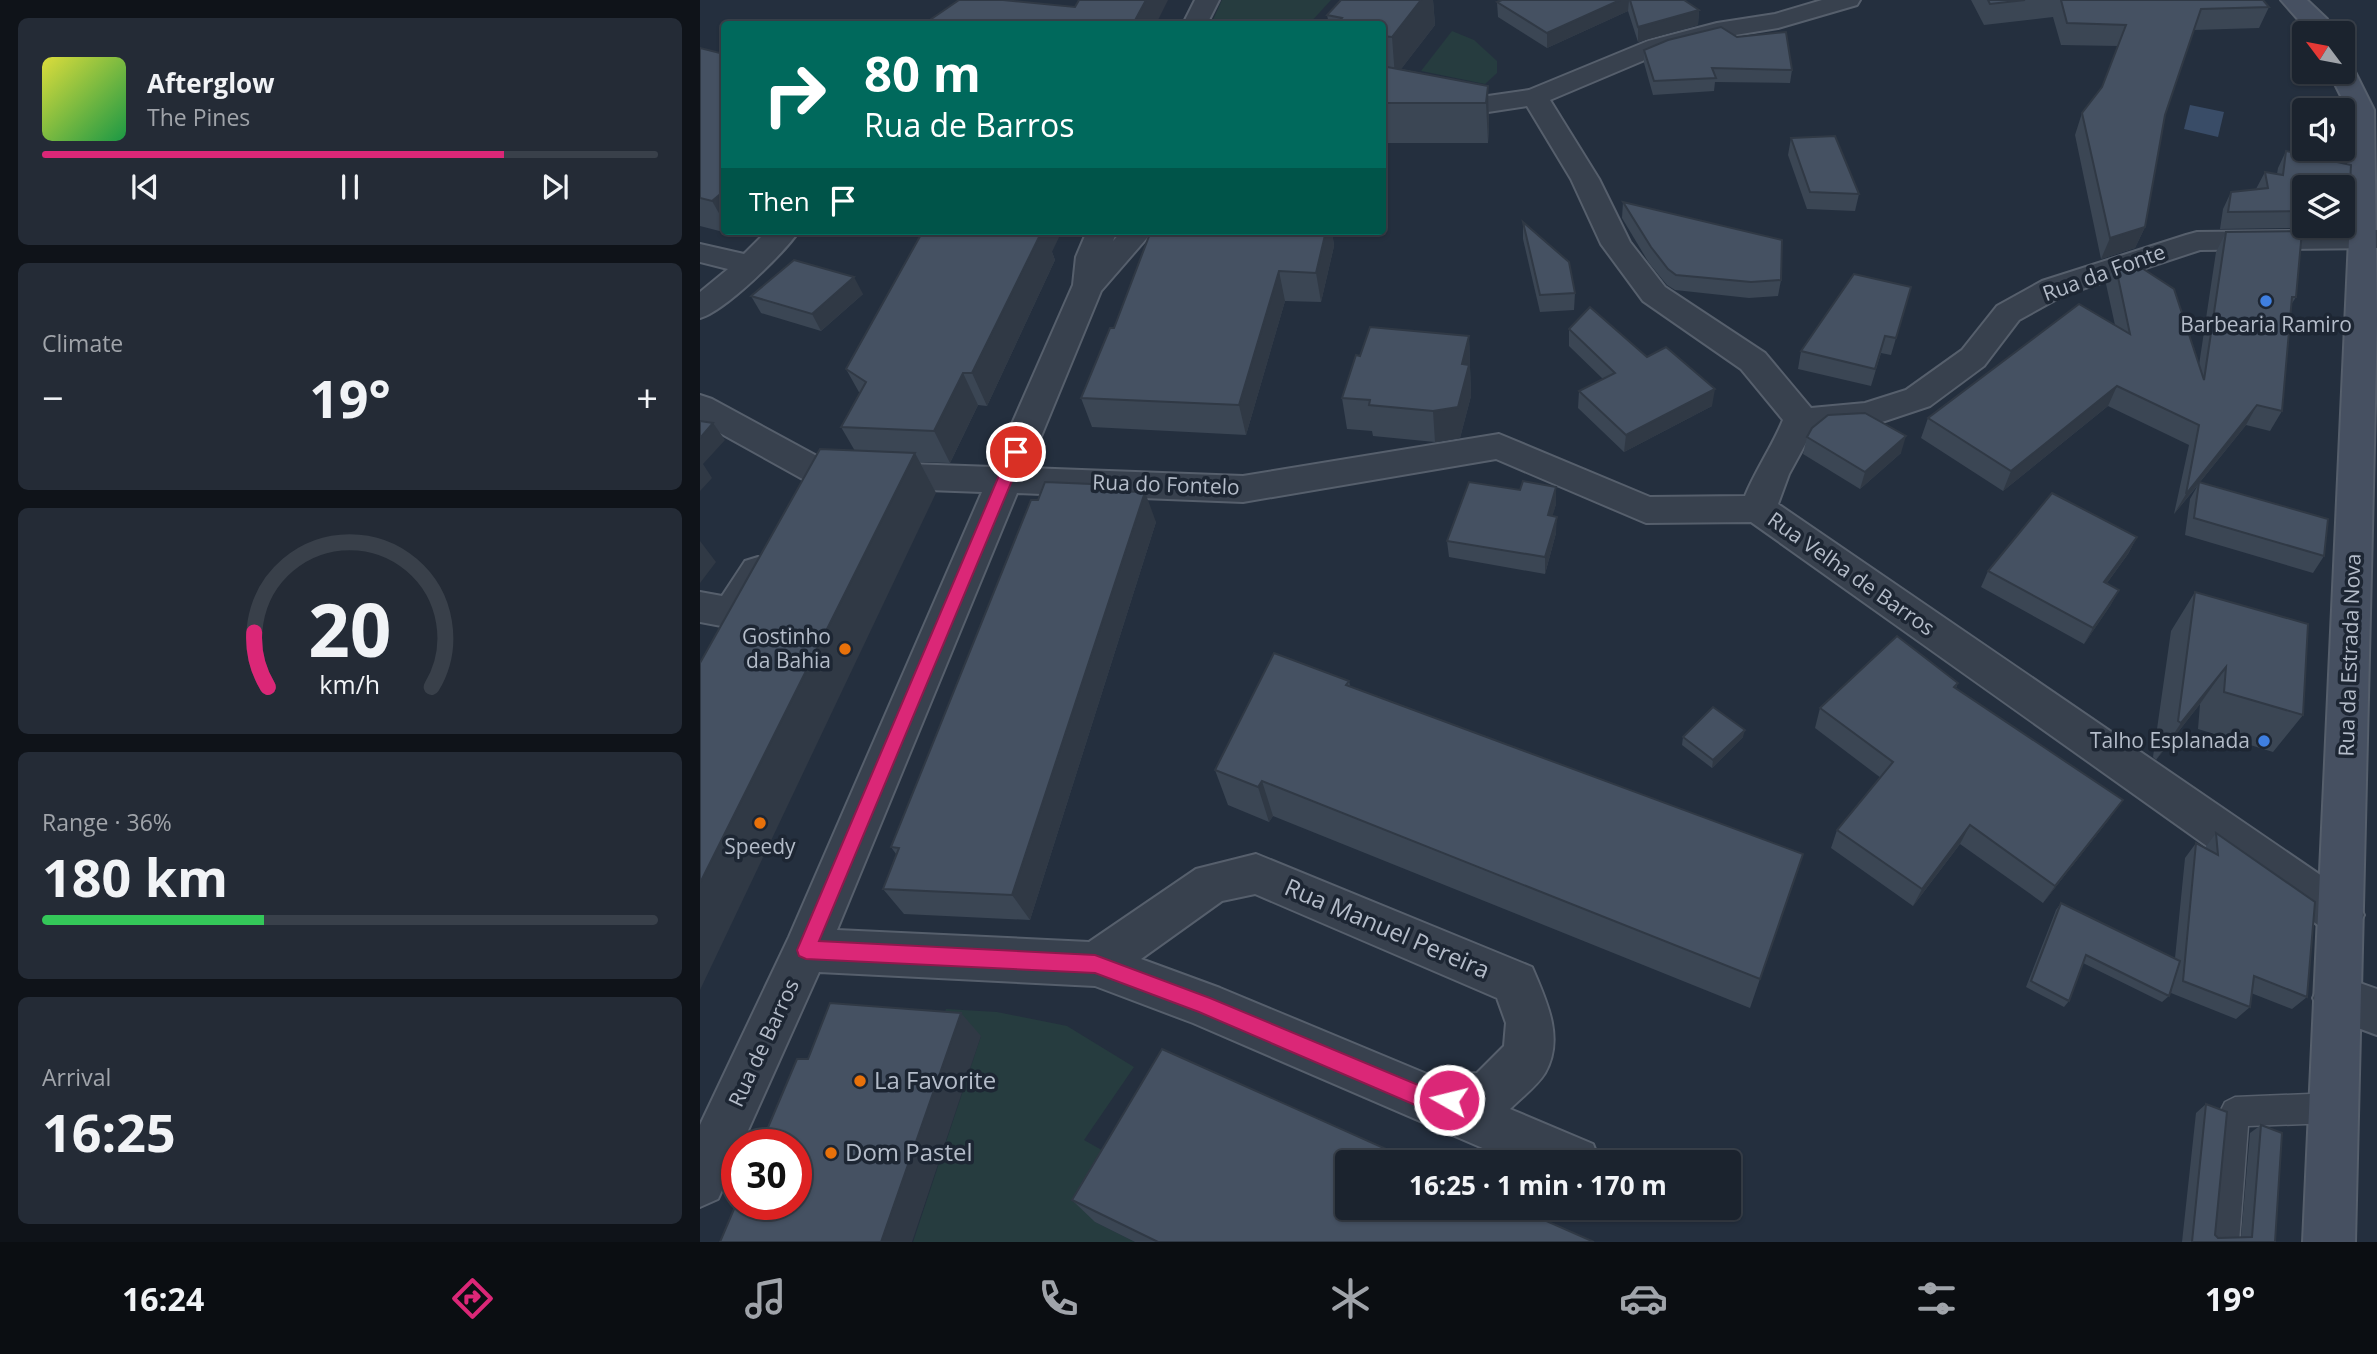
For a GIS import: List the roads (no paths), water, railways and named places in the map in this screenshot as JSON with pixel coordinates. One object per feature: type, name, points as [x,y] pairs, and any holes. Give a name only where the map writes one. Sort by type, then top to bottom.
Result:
[{"type":"main road","points":[[2293,0],[2315,21]]},
{"type":"main road","name":"Rua da Estrada Nova","points":[[2329,1242],[2333,1108],[2357,1005],[2341,915],[2371,239],[2361,110],[2348,84]]},
{"type":"street","points":[[1196,21],[1207,0]]},
{"type":"street","points":[[1386,86],[1488,104],[1535,97],[1594,69],[1657,46],[1717,31],[1778,21],[1848,0]]},
{"type":"street","points":[[1535,97],[1585,179],[1616,244],[1654,294],[1753,361],[1801,419]]},
{"type":"street","points":[[700,308],[751,265],[780,235]]},
{"type":"street","points":[[1088,285],[1091,257],[1100,235]]},
{"type":"street","points":[[1088,285],[1134,235]]},
{"type":"street","name":"Rua da Fonte","points":[[1801,419],[1867,415],[1918,398],[1973,358],[2008,313],[2031,300],[2053,288],[2197,241],[2371,239]]},
{"type":"street","points":[[700,253],[751,265]]},
{"type":"street","name":"Rua de Barros","points":[[700,1181],[806,950],[1088,285]]},
{"type":"street","name":"Rua do Fontelo","points":[[700,407],[813,484],[1006,478],[1243,489],[1499,446],[1646,510],[1758,509]]},
{"type":"street","name":"Rua Velha de Barros","points":[[1801,419],[1772,473],[1758,509],[2341,915]]},
{"type":"street","points":[[700,607],[732,613],[776,543]]},
{"type":"street","name":"Rua Manuel Pereira","points":[[1095,964],[1212,883],[1256,873],[1515,984],[1530,1023],[1527,1057],[1488,1097],[1429,1101]]},
{"type":"street","name":"Rua Manuel Pereira","points":[[806,950],[1095,964],[1203,1004],[1546,1150]]},
{"type":"lane","points":[[2223,1242],[2235,1112],[2333,1108]]},
{"type":"water","points":[[2190,105],[2224,112],[2218,137],[2184,129]]},
{"type":"place","name":"Barbearia Ramiro","points":[[2266,301]]},
{"type":"place","name":"Gostinho da Bahia","points":[[845,649]]},
{"type":"place","name":"Talho Esplanada","points":[[2264,741]]},
{"type":"place","name":"Speedy","points":[[760,823]]},
{"type":"place","name":"La Favorite","points":[[860,1081]]},
{"type":"place","name":"Dom Pastel","points":[[831,1153]]}]
